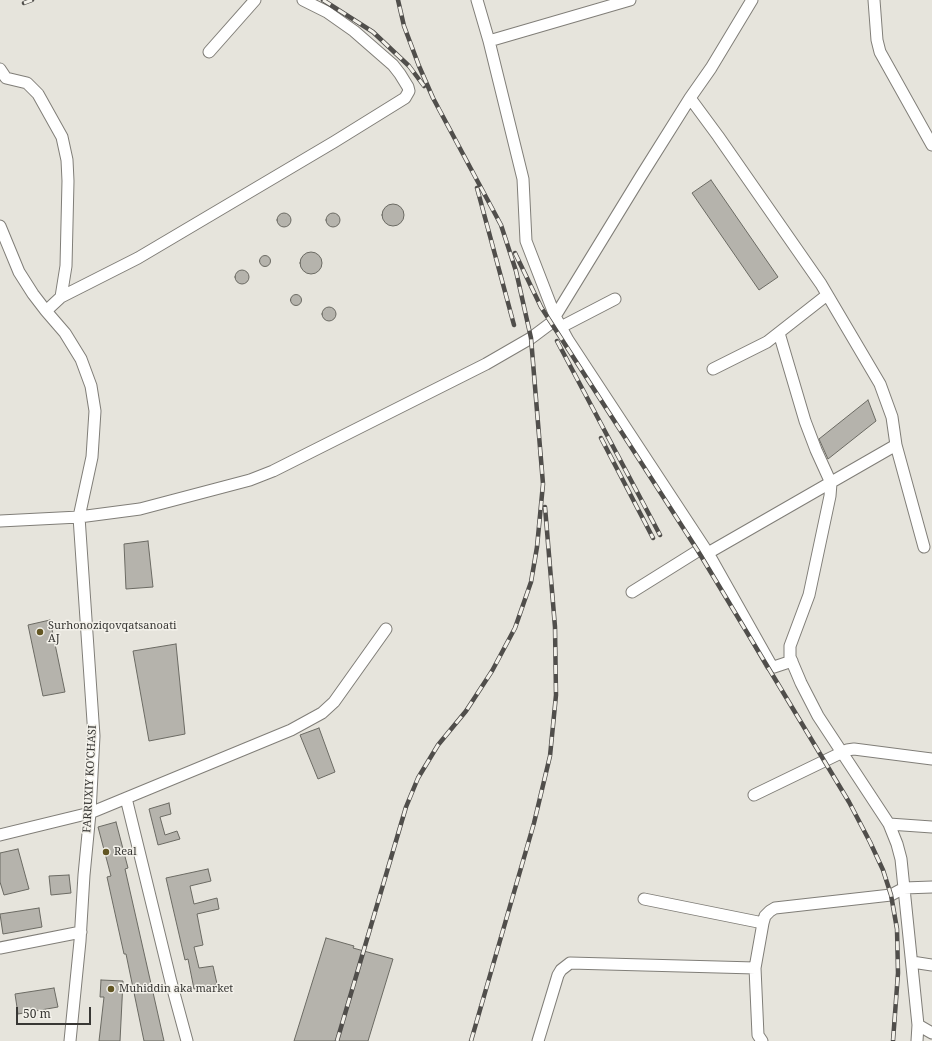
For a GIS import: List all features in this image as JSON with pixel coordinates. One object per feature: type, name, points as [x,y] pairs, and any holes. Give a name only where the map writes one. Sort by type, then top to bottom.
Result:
[{"type":"street","points":[[209,52],[256,0]]},
{"type":"street","points":[[46,311],[61,297],[138,258],[334,142],[404,98],[409,91],[408,87],[393,65],[354,31],[327,12],[303,0]]},
{"type":"street","points":[[477,0],[489,41],[522,179],[526,241],[555,316],[577,354],[706,550],[771,665],[774,667],[792,661]]},
{"type":"street","points":[[489,41],[630,0]]},
{"type":"street","points":[[0,521],[79,517],[140,509],[250,480],[273,471],[486,364],[532,338],[551,323],[752,0]]},
{"type":"street","points":[[874,0],[877,40],[880,52],[932,145]]},
{"type":"street","points":[[0,69],[6,78],[28,83],[38,94],[62,137],[67,160],[68,181],[66,266],[61,297]]},
{"type":"street","points":[[690,98],[827,294],[880,384],[892,417],[896,445],[924,547]]},
{"type":"street","name":"FARRUXIY KO'CHASI","points":[[0,226],[20,272],[33,294],[65,333],[81,359],[91,386],[95,411],[92,457],[79,517],[94,736],[81,932],[70,1041]]},
{"type":"street","points":[[713,369],[767,342],[827,294]]},
{"type":"street","points":[[561,327],[615,299]]},
{"type":"street","points":[[780,333],[805,421],[831,483],[830,496],[809,595],[790,646],[790,656],[801,683],[818,716],[889,824],[901,859],[918,1025],[917,1041]]},
{"type":"street","points":[[632,592],[706,550],[831,483],[896,445]]},
{"type":"street","points":[[0,835],[90,813],[291,730],[322,713],[334,702],[386,629]]},
{"type":"street","points":[[754,795],[841,752],[854,750],[932,759]]},
{"type":"street","points":[[126,798],[187,1041]]},
{"type":"street","points":[[889,824],[932,828]]},
{"type":"street","points":[[762,1041],[758,1035],[756,968],[762,923],[765,916],[770,911],[775,908],[891,895],[904,888],[932,888]]},
{"type":"street","points":[[644,899],[762,923]]},
{"type":"street","points":[[0,948],[81,932]]},
{"type":"street","points":[[912,962],[932,965]]},
{"type":"street","points":[[538,1041],[558,975],[564,966],[570,963],[756,968]]},
{"type":"street","points":[[918,1025],[932,1033]]},
{"type":"building","points":[[711,180],[778,277],[759,290],[692,193]]},
{"type":"building","points":[[393,204],[401,207],[404,215],[401,223],[393,226],[385,223],[382,215],[385,207]]},
{"type":"building","points":[[281,213],[287,213],[291,217],[291,223],[287,227],[281,227],[277,223],[277,217]]},
{"type":"building","points":[[330,213],[336,213],[340,217],[340,223],[336,227],[330,227],[326,223],[326,217]]},
{"type":"building","points":[[311,252],[319,255],[322,263],[319,271],[311,274],[303,271],[300,263],[303,255]]},
{"type":"building","points":[[265,255],[269,257],[271,261],[269,265],[265,267],[261,265],[259,261],[261,257]]},
{"type":"building","points":[[239,270],[245,270],[249,274],[249,280],[245,284],[239,284],[235,280],[235,274]]},
{"type":"building","points":[[296,294],[300,296],[302,300],[300,304],[296,306],[292,304],[290,300],[292,296]]},
{"type":"building","points":[[326,307],[332,307],[336,311],[336,317],[332,321],[326,321],[322,317],[322,311]]},
{"type":"building","points":[[868,400],[876,421],[828,459],[819,439]]},
{"type":"building","points":[[148,541],[153,587],[126,589],[124,544]]},
{"type":"building","points":[[50,620],[65,692],[43,696],[28,625]]},
{"type":"building","points":[[176,644],[185,734],[149,741],[133,651]]},
{"type":"building","points":[[319,728],[335,772],[318,779],[300,735]]},
{"type":"building","points":[[169,803],[171,814],[160,817],[165,835],[177,831],[180,839],[158,845],[149,809]]},
{"type":"building","points":[[116,822],[128,868],[125,869],[164,1041],[144,1041],[126,954],[124,954],[107,877],[111,876],[98,827]]},
{"type":"building","points":[[18,849],[29,889],[4,895],[0,882],[0,853]]},
{"type":"building","points":[[208,869],[211,881],[190,886],[194,904],[217,898],[219,909],[197,914],[203,945],[194,947],[199,968],[213,966],[217,984],[194,989],[188,959],[185,960],[166,878]]},
{"type":"building","points":[[69,875],[71,893],[51,895],[49,876]]},
{"type":"building","points":[[39,908],[42,927],[3,934],[0,914]]},
{"type":"building","points":[[326,938],[354,946],[353,948],[393,959],[368,1041],[294,1041]]},
{"type":"building","points":[[101,980],[123,981],[120,1041],[99,1041],[104,997],[100,997]]},
{"type":"building","points":[[54,988],[58,1007],[18,1014],[15,994]]},
{"type":"railway","points":[[24,3],[32,0]]},
{"type":"railway","points":[[323,0],[373,32],[409,66],[424,86]]},
{"type":"railway","points":[[337,1041],[406,807],[418,778],[438,745],[466,711],[492,671],[515,628],[531,582],[537,547],[543,484],[531,338],[516,271],[501,225],[433,98],[419,66],[404,26],[398,0]]},
{"type":"railway","points":[[477,188],[514,325]]},
{"type":"railway","points":[[515,253],[541,307],[698,551],[849,802],[870,842],[883,870],[891,895],[897,929],[898,973],[893,1041]]},
{"type":"railway","points":[[557,341],[660,535]]},
{"type":"railway","points":[[601,438],[653,538]]},
{"type":"railway","points":[[471,1041],[534,823],[550,756],[556,695],[555,627],[545,507]]},
{"type":"place","name":"Surhonoziqovqatsanoati AJ","points":[[40,632]]},
{"type":"place","name":"Real","points":[[106,852]]},
{"type":"place","name":"Muhiddin aka market","points":[[111,989]]}]
